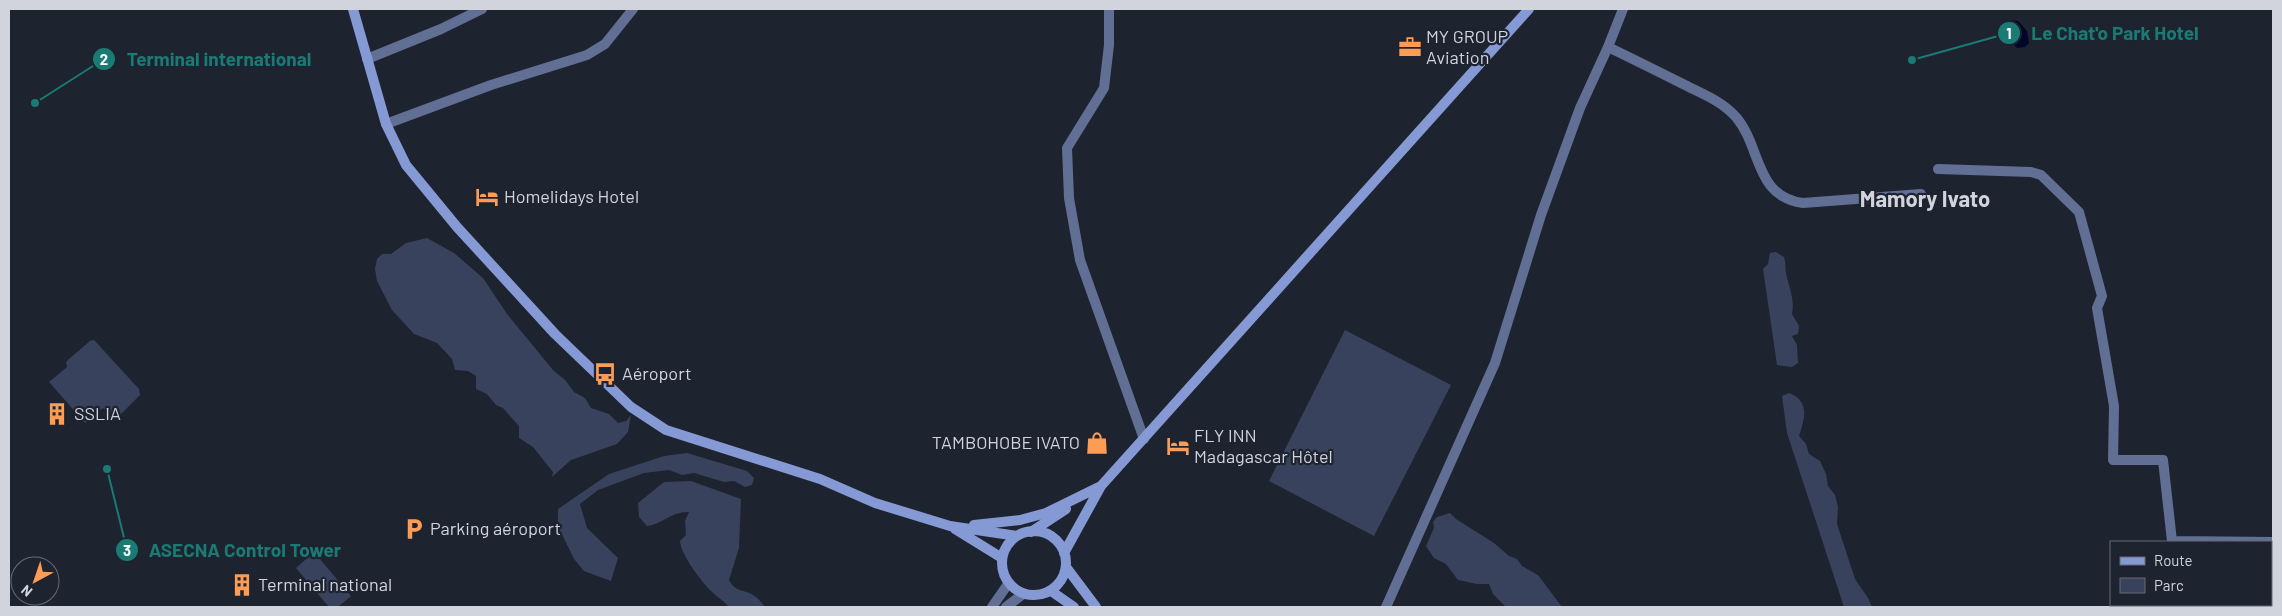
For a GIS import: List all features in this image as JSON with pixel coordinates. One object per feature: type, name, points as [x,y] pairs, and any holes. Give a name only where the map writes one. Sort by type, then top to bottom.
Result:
[{"type":"main road","points":[[353,9],[386,124],[406,165],[457,227],[555,334],[631,407],[666,430],[703,444],[820,479],[875,502],[951,526],[1017,536],[1031,532],[1101,486]]},
{"type":"main road","points":[[1064,553],[1101,486],[1529,9]]},
{"type":"main road","points":[[951,526],[986,525],[1046,513],[1101,486]]},
{"type":"main road","points":[[951,526],[1002,558]]},
{"type":"main road","points":[[1031,532],[1045,533],[1057,541],[1064,553],[1066,567],[1096,607]]},
{"type":"main road","points":[[1017,536],[1008,545],[1002,558],[1003,573],[1008,584],[1023,594],[1038,595],[1051,590],[1061,580],[1066,567]]},
{"type":"main road","points":[[1051,590],[1074,607]]},
{"type":"street","points":[[367,59],[442,29],[482,9]]},
{"type":"street","points":[[386,124],[491,85],[587,55],[605,44],[634,9]]},
{"type":"street","points":[[1109,9],[1109,45],[1104,88],[1067,148],[1069,198],[1080,260],[1144,439]]},
{"type":"street","points":[[1386,607],[1495,362],[1541,215],[1580,108],[1623,9]]},
{"type":"street","points":[[1608,47],[1721,103],[1743,127],[1766,181],[1776,192],[1789,201],[1803,204],[1921,194]]},
{"type":"street","points":[[1938,169],[2031,172],[2041,175],[2079,212],[2102,296],[2097,308],[2114,406],[2113,460],[2116,462],[2163,460],[2172,541]]},
{"type":"street","points":[[992,607],[1008,584]]},
{"type":"street","points":[[1006,607],[1023,594]]},
{"type":"green space","points":[[427,238],[454,253],[483,278],[507,314],[553,370],[565,380],[574,392],[585,398],[591,408],[609,414],[618,423],[626,421],[631,415],[628,432],[617,444],[571,460],[552,477],[553,472],[533,447],[519,438],[519,426],[487,394],[476,389],[476,376],[468,371],[455,370],[452,359],[437,343],[414,334],[392,310],[377,281],[375,269],[377,259],[382,254],[391,254],[406,243]]},
{"type":"green space","points":[[1776,252],[1784,257],[1792,298],[1792,314],[1799,326],[1798,334],[1792,336],[1797,345],[1798,363],[1792,367],[1777,365],[1763,269],[1768,264],[1770,253]]},
{"type":"green space","points":[[1345,330],[1451,385],[1374,536],[1269,481]]},
{"type":"green space","points":[[94,340],[139,389],[140,395],[119,416],[112,417],[103,408],[85,423],[49,382],[67,367],[66,362],[69,359],[90,341]]},
{"type":"green space","points":[[1789,393],[1796,396],[1803,406],[1804,417],[1799,436],[1806,444],[1809,454],[1820,461],[1826,474],[1828,486],[1835,495],[1838,507],[1837,524],[1855,579],[1872,607],[1844,607],[1787,433],[1782,396]]},
{"type":"green space","points":[[687,453],[747,471],[754,478],[752,485],[745,487],[734,481],[724,482],[694,473],[682,475],[669,470],[644,473],[598,490],[580,504],[587,528],[618,558],[611,581],[584,571],[574,559],[558,526],[558,509],[609,474],[664,456]]},
{"type":"green space","points":[[691,481],[741,499],[739,548],[729,580],[737,589],[755,596],[765,607],[729,607],[702,581],[692,568],[681,547],[680,541],[686,535],[685,521],[689,512],[672,515],[658,523],[647,526],[639,517],[638,503],[664,482]]},
{"type":"green space","points":[[1450,513],[1456,519],[1494,543],[1509,556],[1517,559],[1522,566],[1538,575],[1562,607],[1506,607],[1493,594],[1489,584],[1477,584],[1458,580],[1446,564],[1434,558],[1426,546],[1434,528],[1433,522],[1437,517]]},
{"type":"green space","points":[[314,552],[351,596],[338,607],[329,607],[296,568]]},
{"type":"shaded area","points":[[2010,20],[2018,21],[2027,31],[2029,43],[2025,47],[2017,48],[2011,40],[2005,24]]},
{"type":"place","name":"MY GROUP Aviation","points":[[1410,47]]},
{"type":"place","name":"Le Chat'o Park Hotel","points":[[1912,60]]},
{"type":"place","name":"Terminal international","points":[[35,103]]},
{"type":"place","name":"Homelidays Hotel","points":[[487,197]]},
{"type":"place","name":"Aéroport","points":[[605,374]]},
{"type":"place","name":"SSLIA","points":[[57,414]]},
{"type":"place","name":"TAMBOHOBE IVATO","points":[[1097,443]]},
{"type":"place","name":"FLY INN Madagascar Hôtel","points":[[1178,446]]},
{"type":"place","name":"ASECNA Control Tower","points":[[107,469]]},
{"type":"place","name":"Parking aéroport","points":[[414,529]]},
{"type":"place","name":"Terminal national","points":[[242,585]]},
{"type":"district","name":"Mamory Ivato","points":[[1925,199]]}]
